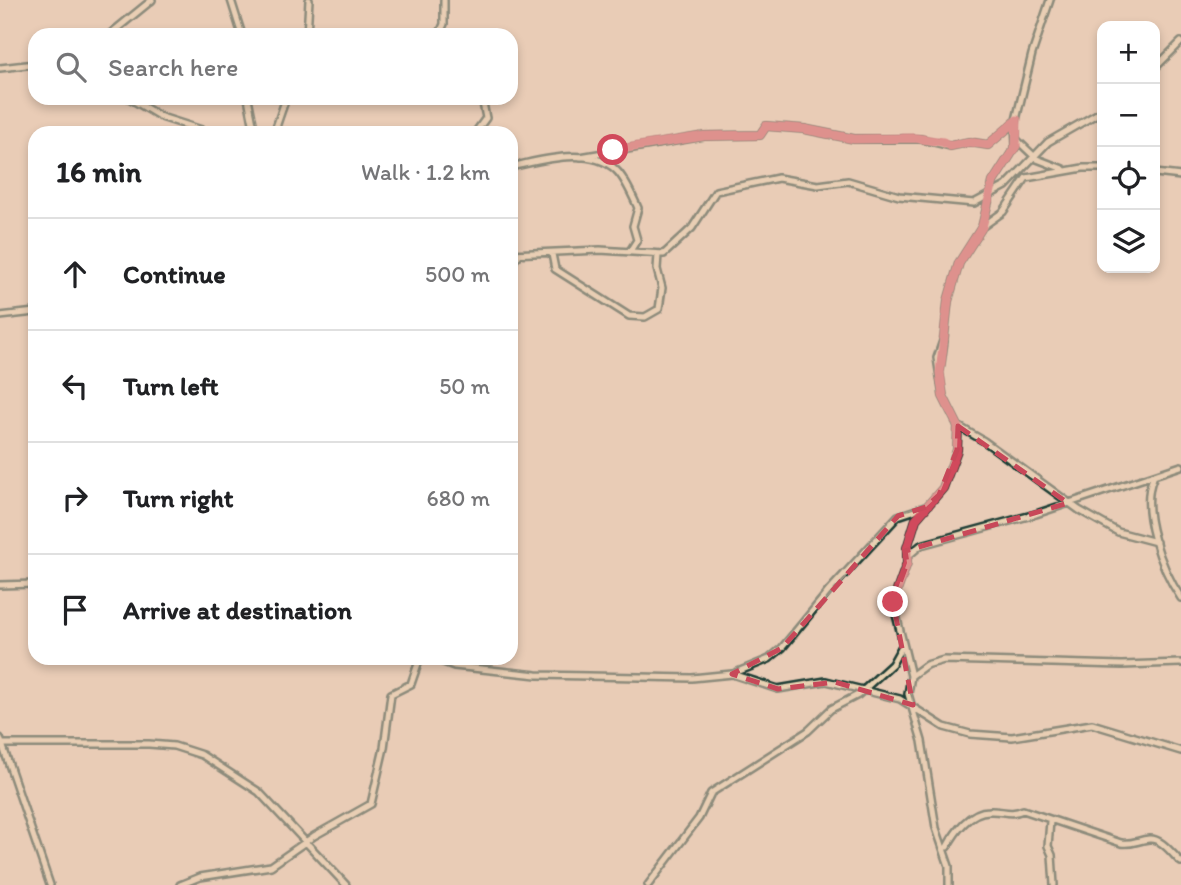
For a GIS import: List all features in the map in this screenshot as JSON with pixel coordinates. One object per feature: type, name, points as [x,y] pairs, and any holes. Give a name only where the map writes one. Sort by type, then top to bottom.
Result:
[{"type":"street","points":[[118,28],[152,0]]},
{"type":"street","points":[[232,0],[241,28]]},
{"type":"street","points":[[307,28],[309,0]]},
{"type":"street","points":[[442,28],[444,0]]},
{"type":"street","points":[[907,563],[907,548],[916,519],[939,495],[957,450],[958,426],[943,396],[937,358],[944,338],[948,301],[955,274],[982,227],[993,182],[1014,150],[1017,120],[1032,54],[1050,0]]},
{"type":"street","points":[[1160,63],[1181,42]]},
{"type":"street","points":[[0,68],[28,66]]},
{"type":"street","points":[[141,105],[161,117],[189,126]]},
{"type":"street","points":[[249,105],[253,126]]},
{"type":"street","points":[[276,126],[284,105]]},
{"type":"street","points":[[480,126],[486,118],[483,105]]},
{"type":"street","points":[[519,255],[600,250],[658,255],[678,243],[716,191],[758,180],[785,178],[818,185],[848,181],[899,196],[974,203],[989,197],[1010,182],[1048,142],[1097,114]]},
{"type":"street","points":[[518,165],[545,157],[580,157],[704,136],[760,135],[766,126],[804,129],[854,139],[915,138],[943,142],[950,146],[969,142],[988,145],[1017,120]]},
{"type":"street","points":[[1017,141],[1037,159],[1066,170]]},
{"type":"street","points":[[580,157],[616,170],[637,204],[639,213],[633,226],[637,240],[630,251]]},
{"type":"street","points":[[982,227],[1003,212],[1024,179],[1066,170],[1097,168]]},
{"type":"street","points":[[1160,174],[1181,176]]},
{"type":"street","points":[[552,254],[555,270],[629,316],[640,318],[659,309],[662,288],[657,269],[658,255]]},
{"type":"street","points":[[0,316],[28,313]]},
{"type":"street","points":[[958,426],[984,440],[1068,503],[1118,532],[1156,542]]},
{"type":"street","points":[[907,548],[1153,478],[1181,466]]},
{"type":"street","points":[[1153,478],[1148,496],[1156,542],[1172,586],[1181,598]]},
{"type":"street","points":[[451,665],[537,675],[682,678],[732,674],[769,659],[779,651],[898,516],[926,507]]},
{"type":"street","points":[[911,676],[893,602],[908,555],[916,547]]},
{"type":"street","points":[[0,585],[28,584]]},
{"type":"street","points":[[649,885],[692,828],[716,788],[749,771],[808,731],[831,709],[865,689],[892,664],[902,646]]},
{"type":"street","points":[[949,885],[949,866],[936,828],[914,705],[907,687],[911,676],[926,665],[944,660],[1122,665],[1181,663]]},
{"type":"street","points":[[180,885],[200,877],[271,866],[306,841],[371,804],[384,748],[391,694],[411,684],[418,665]]},
{"type":"street","points":[[732,674],[778,689],[826,681],[865,689],[914,705],[944,726],[970,734],[1012,737],[1092,724],[1181,751]]},
{"type":"street","points":[[50,885],[25,817],[2,741],[149,744],[187,750],[218,764],[259,792],[346,885]]},
{"type":"street","points":[[947,847],[969,819],[982,812],[1010,814],[1023,810],[1049,821],[1131,845],[1152,840],[1163,845],[1181,862]]},
{"type":"street","points":[[1049,821],[1048,846],[1052,855],[1054,885]]},
{"type":"street","points":[[338,877],[353,885]]},
{"type":"highlighted area","points":[[958,426],[1068,503],[905,551],[907,563],[893,602],[913,705],[835,682],[778,689],[732,674],[782,648],[898,516],[926,507],[939,495],[957,450]]},
{"type":"route","points":[[613,150],[704,136],[760,135],[766,126],[804,129],[854,139],[915,138],[943,142],[950,146],[969,142],[988,145],[1017,120],[1016,146],[1002,164],[993,182],[982,227],[959,263],[945,317],[940,373],[943,396],[958,426],[957,450],[939,495],[916,519],[907,548],[907,563],[893,602]]}]
